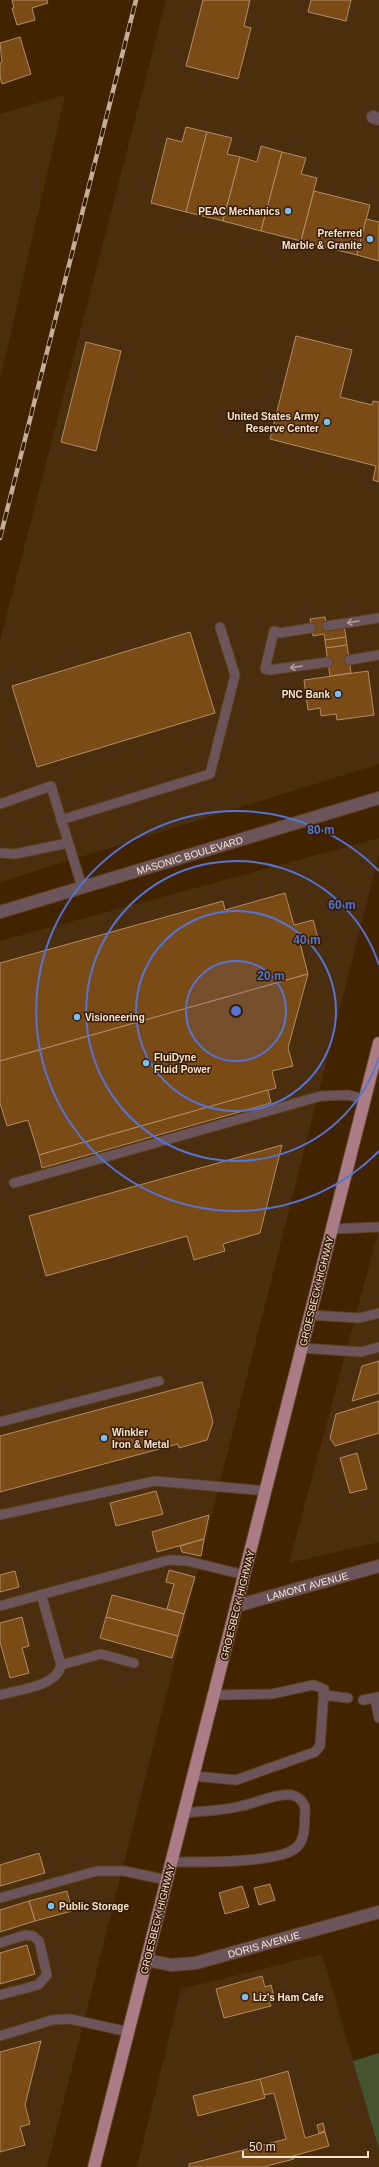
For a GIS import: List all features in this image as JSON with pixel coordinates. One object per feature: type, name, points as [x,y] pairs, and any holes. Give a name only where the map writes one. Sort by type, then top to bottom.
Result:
[{"type":"main road","name":"GROESBECK HIGHWAY","points":[[94,2167],[365,1099],[377,1061],[379,1043]]},
{"type":"street","name":"MASONIC BOULEVARD","points":[[0,912],[379,798]]},
{"type":"street","name":"LAMONT AVENUE","points":[[236,1606],[379,1566]]},
{"type":"street","name":"DORIS AVENUE","points":[[147,1960],[171,1965],[196,1963],[379,1912]]},
{"type":"lane","points":[[327,626],[379,618]]},
{"type":"lane","points":[[61,820],[210,774],[235,675],[220,627]]},
{"type":"lane","points":[[312,628],[280,633],[274,631],[265,669],[270,670],[328,662]]},
{"type":"lane","points":[[349,660],[379,655]]},
{"type":"lane","points":[[0,804],[51,786],[82,887]]},
{"type":"lane","points":[[0,853],[15,854],[68,843]]},
{"type":"lane","points":[[14,1183],[321,1096],[348,1095],[365,1099]]},
{"type":"lane","points":[[332,1229],[379,1227]]},
{"type":"lane","points":[[310,1315],[359,1318],[379,1313]]},
{"type":"lane","points":[[302,1348],[362,1352],[379,1347]]},
{"type":"lane","points":[[0,1422],[159,1381]]},
{"type":"lane","points":[[0,1515],[155,1482],[266,1491]]},
{"type":"lane","points":[[0,1606],[169,1560],[187,1561],[245,1575]]},
{"type":"lane","points":[[0,1695],[50,1681],[58,1674],[61,1664],[41,1594]]},
{"type":"lane","points":[[61,1664],[101,1654],[134,1663]]},
{"type":"lane","points":[[193,1776],[236,1780],[315,1752],[320,1746],[324,1689],[313,1685],[272,1694],[214,1695]]},
{"type":"lane","points":[[323,1695],[348,1698]]},
{"type":"lane","points":[[362,1700],[377,1698],[379,1718]]},
{"type":"lane","points":[[172,1862],[218,1863],[263,1858],[297,1848],[304,1838],[306,1808],[301,1799],[292,1795],[280,1796],[225,1809],[184,1813]]},
{"type":"lane","points":[[0,1898],[97,1871],[124,1871],[167,1880]]},
{"type":"lane","points":[[0,1942],[25,1935],[33,1936],[39,1941],[47,1975],[38,1985],[0,1995]]},
{"type":"lane","points":[[0,2036],[52,2020],[70,2019],[129,2032]]},
{"type":"shaded area","points":[[166,0],[379,0],[379,764],[0,882],[0,641]]},
{"type":"shaded area","points":[[65,95],[0,380],[0,114]]},
{"type":"shaded area","points":[[379,838],[379,854],[47,2167],[0,2167],[0,941]]},
{"type":"shaded area","points":[[379,1229],[379,1542],[289,1563]]},
{"type":"shaded area","points":[[322,1954],[379,2149],[379,2167],[137,2167],[181,1989]]},
{"type":"green space","points":[[379,2053],[379,2149],[353,2061]]},
{"type":"building","points":[[12,0],[47,0],[48,3],[32,8],[35,20],[17,25],[12,8],[14,8]]},
{"type":"building","points":[[203,0],[250,0],[244,26],[251,28],[238,79],[186,66]]},
{"type":"building","points":[[311,0],[351,0],[346,21],[308,12]]},
{"type":"building","points":[[20,37],[31,74],[2,84],[0,77],[0,63],[2,62],[0,43]]},
{"type":"building","points":[[186,127],[207,132],[186,212],[151,203],[167,138],[182,142]]},
{"type":"building","points":[[207,132],[232,138],[227,154],[240,157],[223,221],[186,212]]},
{"type":"building","points":[[261,146],[282,152],[261,231],[223,221],[240,157],[257,162]]},
{"type":"building","name":"PEAC Mechanics","points":[[282,152],[306,158],[301,174],[317,178],[301,241],[261,231]]},
{"type":"building","points":[[314,191],[370,205],[357,255],[301,241]]},
{"type":"building","name":"Preferred Marble & Granite","points":[[366,219],[379,222],[379,261],[357,255]]},
{"type":"building","name":"United States Army Reserve Center","points":[[296,336],[352,350],[340,397],[372,405],[373,401],[379,402],[379,482],[373,480],[376,466],[270,439]]},
{"type":"building","points":[[86,342],[121,351],[96,451],[61,442]]},
{"type":"building","points":[[325,617],[327,629],[344,626],[346,637],[325,640],[324,634],[313,636],[310,619]]},
{"type":"building","points":[[190,632],[215,713],[37,767],[12,686]]},
{"type":"building","points":[[346,637],[347,645],[326,648],[325,640]]},
{"type":"building","points":[[347,645],[351,673],[330,676],[326,648]]},
{"type":"building","name":"PNC Bank","points":[[368,671],[374,715],[337,720],[336,714],[321,716],[320,708],[308,710],[304,680]]},
{"type":"building","name":"Visioneering","points":[[285,893],[294,925],[313,920],[318,938],[300,943],[308,974],[0,1061],[0,963],[223,901],[225,910]]},
{"type":"building","name":"FluiDyne Fluid Power","points":[[308,974],[288,1048],[293,1066],[272,1071],[276,1088],[39,1155],[28,1120],[7,1126],[0,1103],[0,1061]]},
{"type":"building","points":[[268,1090],[271,1103],[42,1168],[39,1155]]},
{"type":"building","points":[[282,1145],[260,1233],[223,1244],[225,1251],[194,1260],[187,1236],[46,1276],[29,1216]]},
{"type":"building","points":[[379,1361],[379,1393],[352,1401],[362,1366]]},
{"type":"building","name":"Winkler Iron & Metal","points":[[202,1382],[213,1422],[207,1440],[179,1448],[178,1444],[0,1492],[0,1436]]},
{"type":"building","points":[[379,1401],[379,1433],[335,1446],[330,1438],[336,1414]]},
{"type":"building","points":[[357,1453],[367,1489],[350,1493],[340,1458]]},
{"type":"building","points":[[156,1491],[163,1514],[116,1526],[110,1503]]},
{"type":"building","points":[[209,1515],[204,1539],[157,1552],[152,1532]]},
{"type":"building","points":[[204,1539],[201,1556],[182,1552],[180,1546]]},
{"type":"building","points":[[169,1570],[195,1577],[184,1614],[167,1609],[174,1584],[166,1582]]},
{"type":"building","points":[[15,1571],[19,1587],[0,1592],[0,1575]]},
{"type":"building","points":[[112,1595],[184,1614],[178,1636],[106,1617]]},
{"type":"building","points":[[22,1617],[29,1646],[22,1648],[29,1673],[10,1678],[0,1642],[0,1623]]},
{"type":"building","points":[[106,1617],[178,1636],[172,1658],[100,1638]]},
{"type":"building","points":[[39,1853],[45,1873],[0,1886],[0,1865]]},
{"type":"building","points":[[270,1884],[275,1900],[259,1905],[254,1888]]},
{"type":"building","points":[[242,1886],[249,1907],[225,1914],[219,1893]]},
{"type":"building","name":"Public Storage","points":[[67,1891],[72,1911],[35,1921],[29,1901]]},
{"type":"building","points":[[29,1901],[35,1921],[0,1932],[0,1910]]},
{"type":"building","points":[[27,1945],[35,1974],[0,1984],[0,1953]]},
{"type":"building","name":"Liz's Ham Cafe","points":[[262,1976],[265,1987],[271,1985],[274,1997],[268,1998],[271,2006],[224,2018],[216,1989]]},
{"type":"building","points":[[41,2041],[25,2105],[30,2124],[20,2127],[25,2145],[0,2152],[0,2052]]},
{"type":"building","points":[[288,2071],[305,2138],[325,2132],[329,2146],[293,2156],[294,2159],[263,2167],[189,2167],[189,2164],[286,2139],[274,2093],[264,2095],[260,2079]]},
{"type":"building","points":[[260,2079],[265,2098],[198,2116],[193,2096]]},
{"type":"building","points":[[323,2123],[325,2131],[319,2133],[317,2125]]},
{"type":"railway","points":[[0,538],[136,0]]},
{"type":"place","name":"PEAC Mechanics","points":[[288,211]]},
{"type":"place","name":"Preferred Marble & Granite","points":[[370,239]]},
{"type":"place","name":"United States Army Reserve Center","points":[[327,422]]},
{"type":"place","name":"PNC Bank","points":[[338,694]]},
{"type":"place","name":"Visioneering","points":[[77,1017]]},
{"type":"place","name":"FluiDyne Fluid Power","points":[[146,1063]]},
{"type":"place","name":"Winkler Iron & Metal","points":[[104,1438]]},
{"type":"place","name":"Public Storage","points":[[51,1906]]},
{"type":"place","name":"Liz's Ham Cafe","points":[[245,1997]]}]
